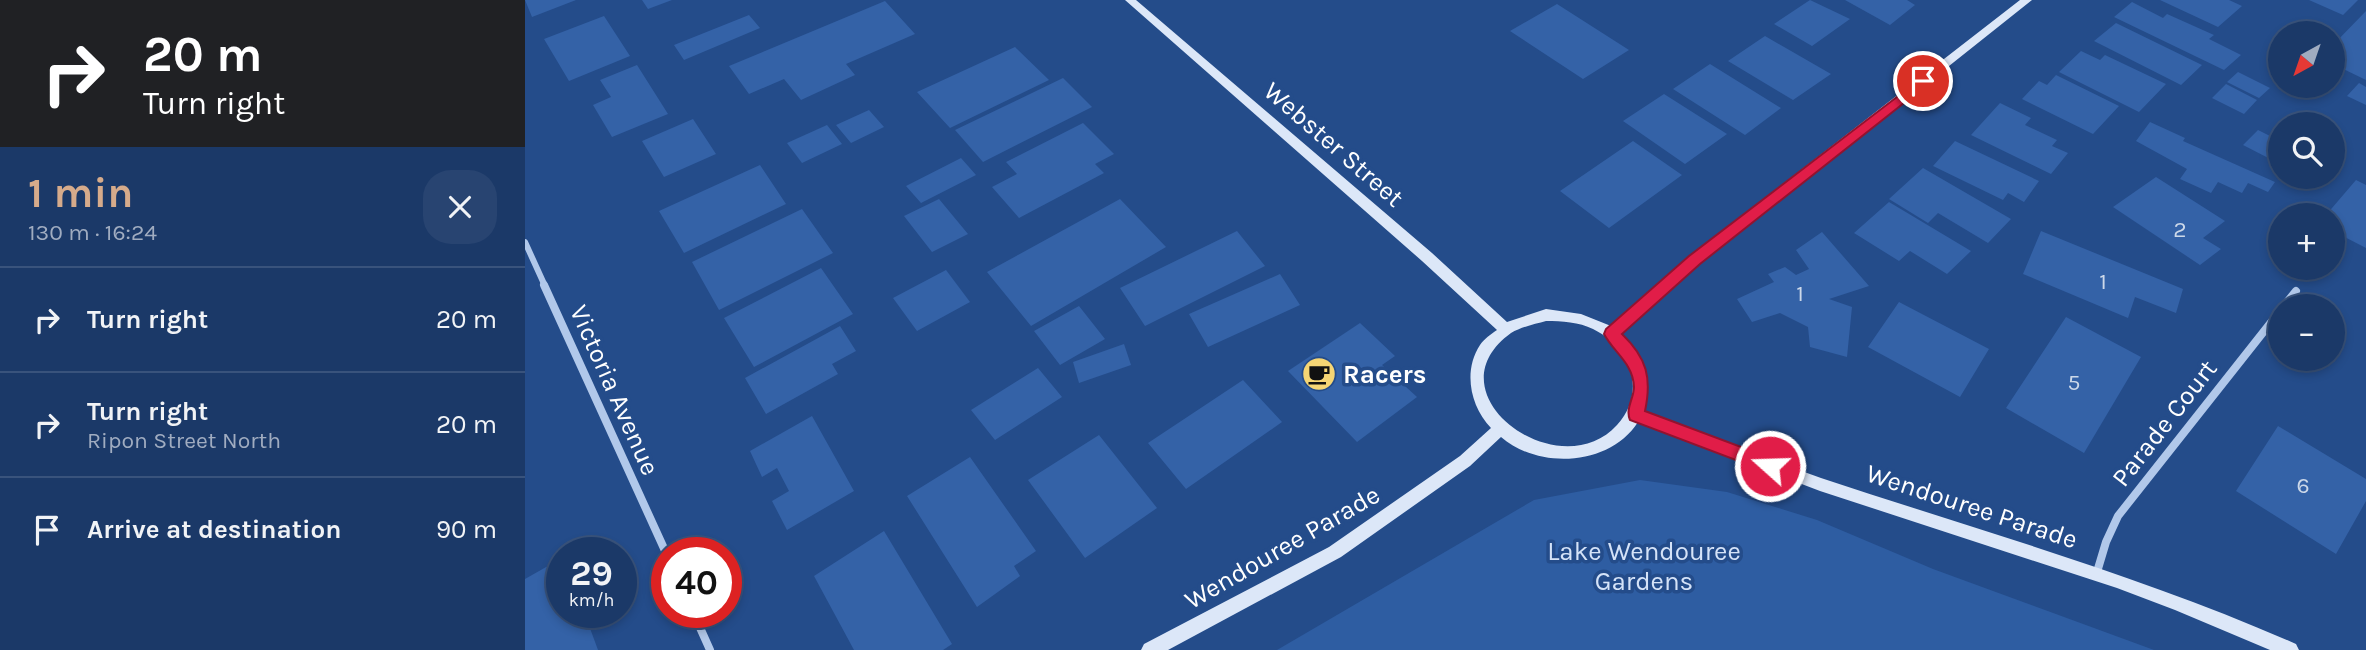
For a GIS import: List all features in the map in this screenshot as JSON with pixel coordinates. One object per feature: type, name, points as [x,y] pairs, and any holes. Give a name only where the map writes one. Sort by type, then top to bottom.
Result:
[{"type":"street","name":"Webster Street","points":[[1130,0],[1427,257],[1504,328]]},
{"type":"street","points":[[1612,334],[1695,260],[2027,0]]},
{"type":"street","name":"Victoria Avenue","points":[[525,242],[659,537]]},
{"type":"street","points":[[1546,315],[1569,316],[1592,323],[1612,334],[1628,349],[1638,368],[1642,388],[1636,415],[1626,428],[1606,443],[1580,452],[1551,452],[1523,444],[1500,429],[1484,409],[1476,387],[1477,364],[1488,344],[1504,328],[1525,319],[1546,315]]},
{"type":"street","name":"Parade Court","points":[[2097,572],[2106,542],[2118,516],[2268,326]]},
{"type":"street","name":"Wendouree Parade","points":[[1636,415],[1819,484],[2097,572],[2189,605],[2290,650]]},
{"type":"street","name":"Wendouree Parade","points":[[1150,650],[1335,552],[1434,484],[1500,429]]},
{"type":"street","points":[[700,628],[710,650]]},
{"type":"green space","name":"Lake Wendouree Gardens","points":[[1640,480],[1727,492],[1817,520],[1933,569],[2154,650],[1277,650],[1534,500]]},
{"type":"building","points":[[525,0],[576,0],[532,17]]},
{"type":"building","points":[[642,0],[672,0],[648,9]]},
{"type":"building","points":[[1810,0],[1850,19],[1812,46],[1774,24]]},
{"type":"building","points":[[1845,0],[1907,0],[1915,5],[1890,25]]},
{"type":"building","points":[[2160,0],[2229,0],[2242,6],[2218,27]]},
{"type":"building","points":[[2309,0],[2358,0],[2343,15]]},
{"type":"building","points":[[885,1],[915,34],[846,64],[855,75],[801,100],[784,79],[749,94],[729,66]]},
{"type":"building","points":[[2132,2],[2163,18],[2167,14],[2214,35],[2209,39],[2241,55],[2224,70],[2114,17]]},
{"type":"building","points":[[1557,4],[1629,50],[1583,79],[1510,31]]},
{"type":"building","points":[[2366,11],[2366,80],[2345,70],[2345,33]]},
{"type":"building","points":[[749,15],[760,28],[684,60],[674,45]]},
{"type":"building","points":[[604,16],[630,56],[569,81],[544,39]]},
{"type":"building","points":[[2116,23],[2202,65],[2181,85],[2094,41]]},
{"type":"building","points":[[1765,36],[1831,74],[1793,100],[1728,61]]},
{"type":"building","points":[[1015,47],[1049,80],[950,128],[917,92]]},
{"type":"building","points":[[2081,51],[2100,60],[2105,55],[2166,84],[2139,112],[2059,72]]},
{"type":"building","points":[[1710,64],[1781,108],[1745,135],[1673,89]]},
{"type":"building","points":[[637,65],[668,114],[612,137],[593,105],[611,97],[600,80]]},
{"type":"building","points":[[2238,72],[2268,87],[2268,90],[2259,98],[2227,82]]},
{"type":"building","points":[[2056,75],[2119,106],[2093,134],[2022,99],[2039,81],[2047,85]]},
{"type":"building","points":[[1063,78],[1092,107],[983,162],[955,130]]},
{"type":"building","points":[[2359,83],[2366,87],[2366,105],[2347,96]]},
{"type":"building","points":[[2226,84],[2257,100],[2244,114],[2212,98]]},
{"type":"building","points":[[1664,94],[1727,134],[1685,164],[1623,121]]},
{"type":"building","points":[[2000,103],[2031,118],[2025,125],[2057,140],[2052,146],[2068,153],[2051,174],[1971,135]]},
{"type":"building","points":[[869,110],[884,127],[851,143],[836,125]]},
{"type":"building","points":[[693,119],[716,154],[664,177],[642,141]]},
{"type":"building","points":[[2150,122],[2185,138],[2183,141],[2268,179],[2270,189],[2268,192],[2248,183],[2242,193],[2218,182],[2211,193],[2180,179],[2187,169],[2136,141]]},
{"type":"building","points":[[1083,123],[1114,154],[1095,164],[1104,173],[1019,218],[992,187],[1017,174],[1006,162]]},
{"type":"building","points":[[827,125],[842,144],[802,163],[787,143]]},
{"type":"building","points":[[2258,130],[2268,135],[2268,158],[2243,145]]},
{"type":"building","points":[[1633,141],[1682,175],[1609,228],[1560,191]]},
{"type":"building","points":[[1955,141],[2039,181],[2024,202],[2008,193],[2003,200],[1933,166]]},
{"type":"building","points":[[961,158],[976,175],[921,203],[906,186]]},
{"type":"building","points":[[760,165],[786,204],[684,253],[659,211]]},
{"type":"building","points":[[1923,168],[2011,219],[1988,243],[1938,213],[1928,223],[1889,199]]},
{"type":"building","points":[[2156,177],[2225,221],[2203,238],[2221,249],[2200,265],[2113,207]]},
{"type":"building","points":[[2356,180],[2366,185],[2366,248],[2345,237],[2345,203],[2336,203]]},
{"type":"building","points":[[939,199],[968,234],[932,252],[904,216]]},
{"type":"building","points":[[1120,199],[1166,247],[1031,326],[987,272]]},
{"type":"building","points":[[1889,202],[1971,251],[1947,274],[1910,251],[1899,261],[1854,233]]},
{"type":"building","points":[[802,209],[833,253],[719,310],[692,262]]},
{"type":"building","points":[[1237,231],[1265,266],[1145,326],[1120,288]]},
{"type":"building","points":[[2041,231],[2183,289],[2176,313],[2135,297],[2128,318],[2023,274]]},
{"type":"building","points":[[1822,232],[1869,286],[1829,299],[1852,307],[1847,357],[1810,347],[1808,327],[1780,313],[1752,322],[1737,299],[1774,282],[1768,274],[1785,267],[1796,275],[1809,269],[1796,250]]},
{"type":"building","points":[[821,268],[853,314],[754,367],[724,318]]},
{"type":"building","points":[[946,270],[970,302],[917,331],[893,298]]},
{"type":"building","points":[[1280,274],[1300,305],[1208,347],[1189,314]]},
{"type":"building","points":[[1899,302],[1989,349],[1960,397],[1868,347]]},
{"type":"building","points":[[1079,306],[1105,339],[1060,365],[1034,331]]},
{"type":"building","points":[[2066,317],[2141,357],[2084,453],[2006,408]]},
{"type":"building","points":[[1360,323],[1395,356],[1382,365],[1417,397],[1357,442],[1288,371]]},
{"type":"building","points":[[840,326],[856,351],[832,364],[838,374],[766,414],[745,378]]},
{"type":"building","points":[[1124,344],[1131,365],[1079,383],[1073,362]]},
{"type":"building","points":[[1038,368],[1062,397],[995,440],[971,410]]},
{"type":"building","points":[[1243,380],[1282,422],[1186,489],[1148,443]]},
{"type":"building","points":[[812,416],[854,491],[787,530],[772,501],[789,491],[777,468],[762,477],[750,451]]},
{"type":"building","points":[[2278,426],[2366,479],[2366,501],[2336,554],[2236,491]]},
{"type":"building","points":[[1099,435],[1157,508],[1085,558],[1028,480]]},
{"type":"building","points":[[970,457],[1036,551],[1014,566],[1020,576],[977,607],[907,496]]},
{"type":"building","points":[[884,531],[952,644],[943,650],[854,650],[814,576]]},
{"type":"building","points":[[546,567],[546,628],[590,628],[598,650],[525,650],[525,579]]},
{"type":"place","name":"Racers","points":[[1319,374]]},
{"type":"route","points":[[1770,466],[1636,415],[1642,388],[1638,368],[1628,349],[1612,334],[1695,260],[1923,81]]}]
